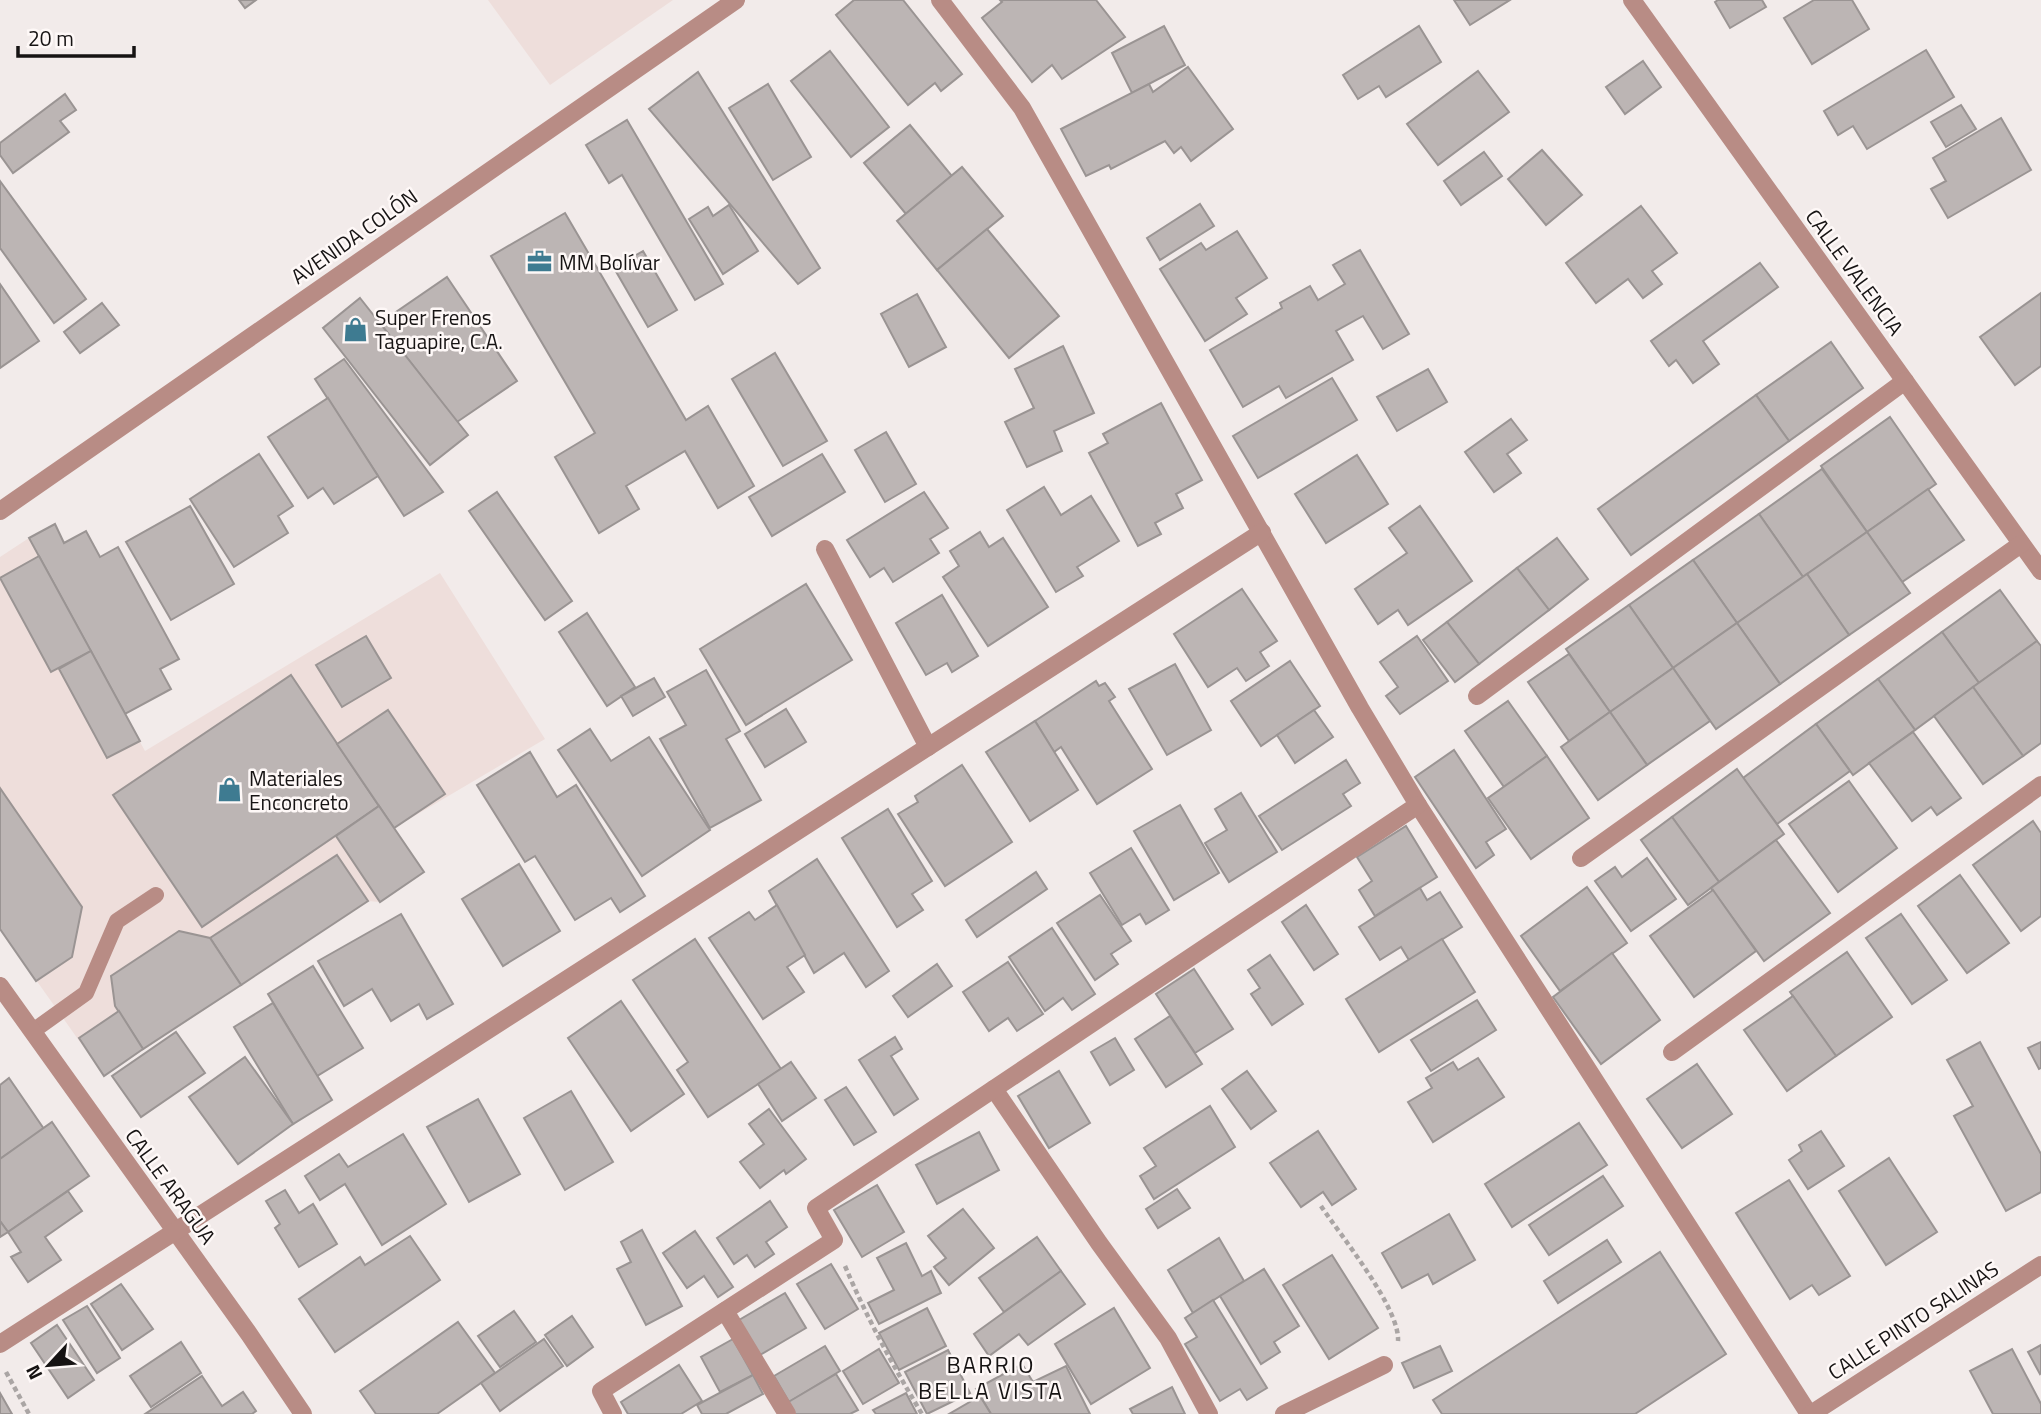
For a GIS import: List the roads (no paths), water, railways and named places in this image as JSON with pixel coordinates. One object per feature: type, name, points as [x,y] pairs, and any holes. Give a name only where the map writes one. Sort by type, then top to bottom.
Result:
[{"type":"street","name":"AVENIDA COLÓN","points":[[0,511],[736,0]]},
{"type":"street","points":[[940,0],[1022,108],[1418,805],[1810,1414]]},
{"type":"street","name":"CALLE VALENCIA","points":[[1632,0],[2041,571]]},
{"type":"street","points":[[1477,696],[1905,381]]},
{"type":"street","points":[[0,1343],[1262,532]]},
{"type":"street","points":[[1581,858],[2021,544]]},
{"type":"street","points":[[825,549],[928,747]]},
{"type":"street","points":[[1672,1052],[2041,785]]},
{"type":"street","points":[[613,1414],[601,1391],[834,1240],[816,1208],[1418,805]]},
{"type":"street","name":"CALLE ARAGUA","points":[[0,986],[249,1334],[303,1414]]},
{"type":"street","points":[[994,1089],[1168,1338],[1209,1414]]},
{"type":"street","name":"CALLE PINTO SALINAS","points":[[1810,1414],[2041,1265]]},
{"type":"street","points":[[724,1311],[787,1414]]},
{"type":"street","points":[[1284,1414],[1384,1364]]},
{"type":"lane","points":[[33,1031],[86,993],[117,921],[156,895]]},
{"type":"place","name":"MM Bolívar","points":[[539,262]]},
{"type":"place","name":"Super Frenos Taguapire, C.A.","points":[[355,329]]},
{"type":"place","name":"Materiales Enconcreto","points":[[229,790]]},
{"type":"district","name":"BARRIO BELLA VISTA","points":[[991,1377]]}]
